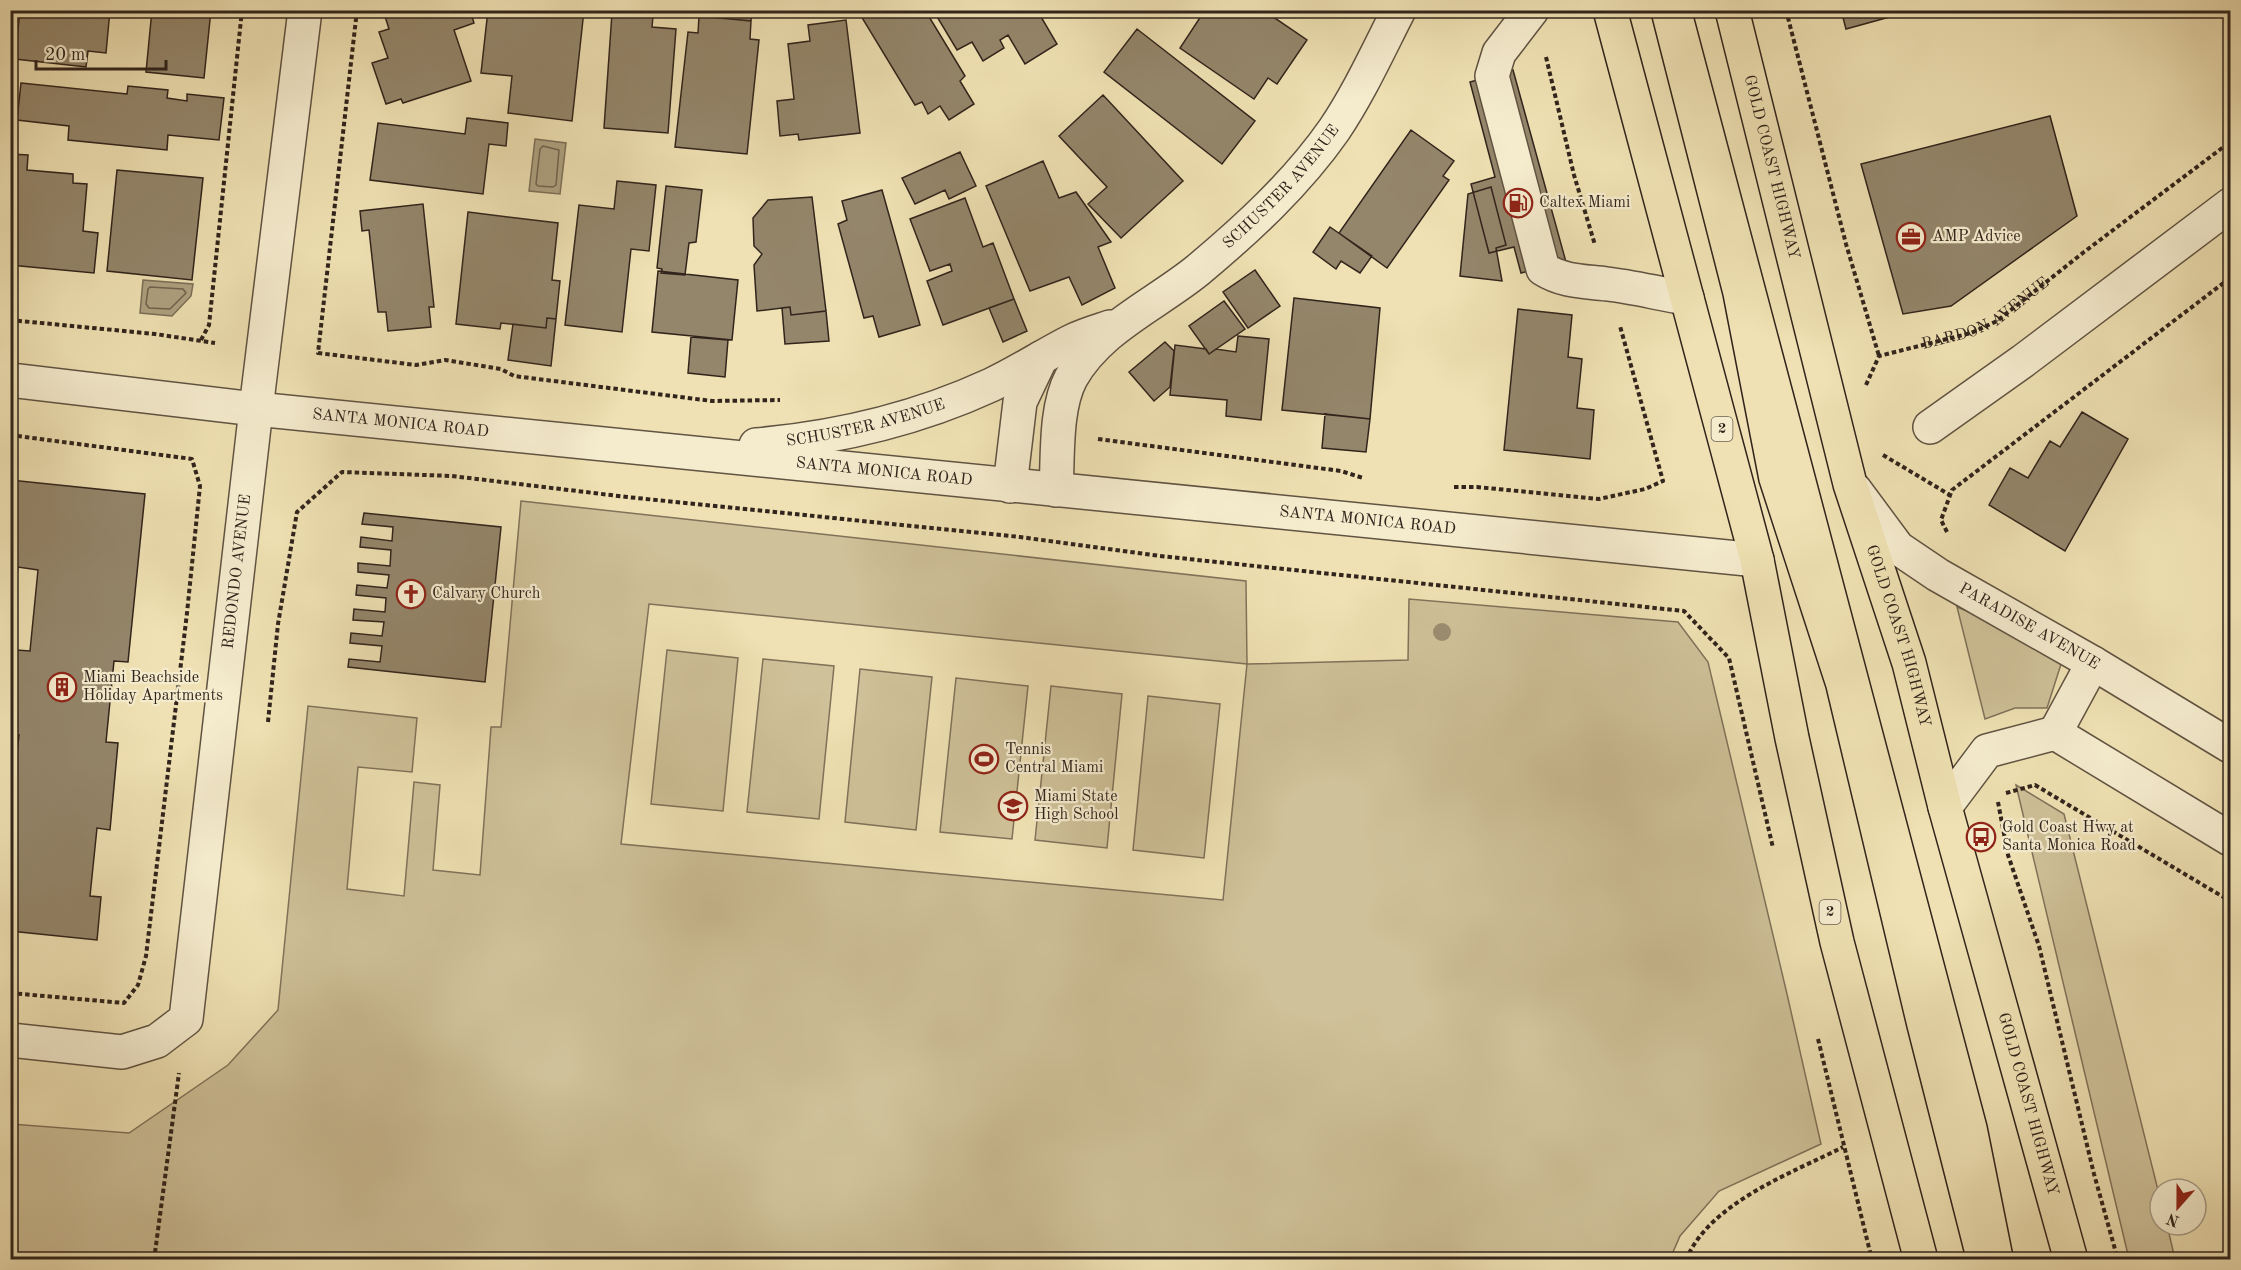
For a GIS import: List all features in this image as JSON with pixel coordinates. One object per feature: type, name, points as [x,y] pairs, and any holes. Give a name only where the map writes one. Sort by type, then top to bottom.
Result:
[{"type":"highway","name":"2","points":[[1610,10],[1757,560],[1792,738],[1837,942],[1921,1260]]},
{"type":"highway","name":"GOLD COAST HIGHWAY","points":[[1732,10],[1850,484],[1909,663],[1945,807],[2071,1260]]},
{"type":"street","name":"REDONDO AVENUE","points":[[186,1019],[256,409],[305,10]]},
{"type":"street","name":"SCHUSTER AVENUE","points":[[1056,490],[1062,407],[1070,381],[1081,363],[1120,323],[1197,270],[1272,204],[1333,131],[1358,91],[1399,10]]},
{"type":"street","points":[[1532,10],[1499,53],[1492,76],[1543,269],[1556,277],[1571,281],[1607,284],[1687,298]]},
{"type":"street","points":[[1930,427],[2023,361],[2230,205]]},
{"type":"street","name":"SCHUSTER AVENUE","points":[[682,452],[801,441],[875,425],[933,409],[992,385],[1073,340],[1120,323]]},
{"type":"street","points":[[1010,486],[1020,402],[1041,358]]},
{"type":"street","name":"SANTA MONICA ROAD","points":[[10,380],[256,409],[1757,560]]},
{"type":"street","name":"PARADISE AVENUE","points":[[1850,484],[1898,548],[1938,575],[2093,663],[2230,746]]},
{"type":"street","points":[[2055,733],[2093,663]]},
{"type":"street","points":[[1945,807],[1987,751],[2055,733],[2230,839]]},
{"type":"street","points":[[10,1040],[122,1052],[158,1041],[186,1019]]},
{"type":"path","points":[[201,340],[209,325],[242,10]]},
{"type":"path","points":[[357,10],[318,353],[416,365],[445,360],[501,369],[514,376],[712,401],[788,400]]},
{"type":"path","points":[[1786,10],[1846,243],[1880,356],[1865,387]]},
{"type":"path","name":"BARDON AVENUE","points":[[1880,356],[1971,333],[1996,321],[2230,142]]},
{"type":"path","points":[[1941,520],[1952,489],[2230,278]]},
{"type":"path","points":[[10,320],[215,343]]},
{"type":"path","points":[[10,435],[192,459],[200,486],[190,590],[146,956],[138,985],[124,1003],[10,993]]},
{"type":"path","points":[[1088,438],[1341,471],[1367,480]]},
{"type":"path","points":[[1879,452],[1950,495]]},
{"type":"path","points":[[268,722],[278,624],[297,512],[342,472],[452,476],[648,499],[1020,537],[1160,556],[1684,611],[1729,658],[1740,713]]},
{"type":"path","points":[[1446,487],[1477,487],[1599,499],[1645,489],[1663,481]]},
{"type":"path","points":[[2118,1260],[2094,1174],[2039,946],[2008,855],[1996,796],[2035,784],[2230,901]]},
{"type":"path","points":[[154,1260],[186,1019]]},
{"type":"path","points":[[1686,1260],[1691,1248],[1731,1207],[1760,1189],[1844,1147]]},
{"type":"shaded area","name":"Miami State High School","points":[[521,501],[1246,581],[1247,664],[1408,660],[1409,599],[1678,622],[1708,662],[1821,1144],[1719,1191],[1680,1236],[1670,1259],[11,1259],[11,1124],[129,1133],[228,1065],[278,1010],[308,706],[417,718],[412,772],[358,767],[347,889],[404,896],[414,782],[440,785],[433,870],[480,875],[491,727],[501,727]],"holes":[[[649,604],[1247,664],[1223,900],[621,844]]]},
{"type":"shaded area","points":[[1957,607],[1977,615],[2062,661],[2047,708],[2015,708],[1985,719]]},
{"type":"shaded area","points":[[667,650],[738,658],[723,811],[651,804]]},
{"type":"shaded area","points":[[763,659],[834,666],[819,819],[747,812]]},
{"type":"shaded area","points":[[860,669],[932,677],[916,830],[845,822]]},
{"type":"shaded area","name":"Tennis Central Miami","points":[[956,678],[1028,686],[1012,839],[940,832]]},
{"type":"shaded area","points":[[1051,686],[1122,694],[1107,848],[1035,840]]},
{"type":"shaded area","points":[[1148,696],[1220,704],[1204,858],[1133,850]]},
{"type":"shaded area","points":[[2016,785],[2064,814],[2155,1177],[2148,1177],[2148,1237],[2170,1237],[2175,1259],[2129,1259]]},
{"type":"water","points":[[535,139],[566,143],[560,194],[529,191]]},
{"type":"water","points":[[143,280],[193,284],[191,296],[172,316],[140,313]]},
{"type":"building","points":[[20,10],[110,10],[106,53],[88,51],[86,67],[15,59]]},
{"type":"building","points":[[152,10],[211,10],[204,78],[146,72]]},
{"type":"building","points":[[383,10],[470,10],[474,23],[454,30],[471,81],[403,103],[401,99],[386,104],[372,63],[388,58],[379,32],[389,29]]},
{"type":"building","points":[[488,10],[584,10],[572,121],[508,113],[512,76],[481,73]]},
{"type":"building","points":[[700,10],[752,10],[751,21],[699,16]]},
{"type":"building","points":[[870,10],[925,10],[965,76],[960,81],[974,104],[949,120],[940,106],[928,114],[922,102],[915,105],[861,16]]},
{"type":"building","points":[[933,10],[1037,10],[1057,44],[1025,64],[1008,35],[1000,40],[1004,48],[983,61],[972,42],[957,50]]},
{"type":"building","points":[[1205,10],[1254,10],[1257,13],[1263,10],[1307,40],[1277,84],[1268,78],[1254,99],[1180,48]]},
{"type":"building","points":[[1841,10],[1915,10],[1846,29]]},
{"type":"building","points":[[612,13],[653,16],[652,27],[676,29],[668,133],[604,128]]},
{"type":"building","points":[[699,16],[751,21],[750,39],[759,40],[747,154],[675,147],[688,32],[698,33]]},
{"type":"building","points":[[846,20],[860,133],[799,140],[798,134],[780,136],[777,101],[794,99],[788,44],[810,41],[808,25]]},
{"type":"building","points":[[1137,29],[1255,121],[1222,164],[1104,72]]},
{"type":"building","points":[[1513,70],[1566,262],[1521,273],[1514,247],[1489,253],[1471,184],[1495,177],[1470,82]]},
{"type":"building","points":[[21,83],[127,94],[128,86],[168,90],[167,98],[187,101],[187,94],[224,98],[219,140],[168,135],[167,150],[68,140],[69,126],[17,120]]},
{"type":"building","points":[[1103,95],[1183,181],[1121,238],[1088,204],[1107,187],[1059,136]]},
{"type":"building","points":[[2050,116],[2077,216],[1951,306],[1903,314],[1861,164]]},
{"type":"building","points":[[467,118],[508,123],[506,146],[489,144],[483,194],[370,180],[378,123],[465,134]]},
{"type":"building","points":[[1411,130],[1454,161],[1443,176],[1449,180],[1387,268],[1339,233]]},
{"type":"building","points":[[960,152],[976,186],[949,199],[945,190],[915,204],[902,178]]},
{"type":"building","points":[[10,154],[28,155],[27,170],[73,174],[73,183],[87,184],[83,231],[98,233],[94,273],[10,265]]},
{"type":"building","points":[[1043,161],[1059,198],[1076,192],[1111,242],[1098,247],[1115,288],[1082,305],[1069,277],[1030,291],[986,186]]},
{"type":"building","points":[[117,170],[203,178],[192,280],[107,271]]},
{"type":"building","points":[[617,181],[656,185],[649,251],[631,249],[622,332],[565,325],[579,205],[614,209]]},
{"type":"building","points":[[666,186],[702,190],[696,242],[689,243],[685,275],[661,273],[662,269],[657,268]]},
{"type":"building","points":[[1491,187],[1506,245],[1496,248],[1502,281],[1460,276],[1468,194]]},
{"type":"building","points":[[882,190],[920,325],[879,337],[873,316],[864,318],[838,224],[847,220],[842,201]]},
{"type":"building","points":[[812,197],[826,311],[791,315],[790,307],[757,311],[754,265],[762,254],[754,246],[753,218],[768,200]]},
{"type":"building","points":[[965,198],[983,247],[993,243],[1014,299],[943,325],[927,281],[952,271],[950,264],[930,271],[910,219]]},
{"type":"building","points":[[423,204],[434,307],[429,307],[431,327],[388,331],[386,312],[378,312],[369,230],[362,231],[360,211]]},
{"type":"building","points":[[468,212],[558,223],[552,280],[560,281],[556,319],[547,318],[546,328],[501,323],[500,329],[456,324]]},
{"type":"building","points":[[1330,227],[1372,256],[1360,273],[1341,261],[1336,269],[1313,252]]},
{"type":"building","points":[[1255,270],[1280,306],[1248,328],[1223,292]]},
{"type":"building","points":[[658,271],[738,280],[732,340],[652,332]]},
{"type":"building","points":[[1294,298],[1380,308],[1370,419],[1282,410]]},
{"type":"building","points":[[1014,299],[1027,331],[1003,342],[989,308]]},
{"type":"building","points":[[1224,301],[1245,329],[1209,354],[1189,326]]},
{"type":"building","points":[[790,307],[791,315],[826,311],[829,341],[785,344],[782,308]]},
{"type":"building","points":[[1518,309],[1572,315],[1568,357],[1582,359],[1577,408],[1594,410],[1590,459],[1504,450]]},
{"type":"building","points":[[547,318],[556,319],[551,366],[508,360],[513,324],[546,328]]},
{"type":"building","points":[[1238,336],[1269,339],[1261,420],[1226,416],[1227,400],[1170,395],[1175,345],[1206,349],[1209,354],[1216,349],[1236,352]]},
{"type":"building","points":[[691,337],[728,340],[725,377],[688,373]]},
{"type":"building","points":[[1165,342],[1174,351],[1170,387],[1154,401],[1129,372]]},
{"type":"building","points":[[2082,412],[2128,439],[2065,551],[1989,505],[2010,468],[2028,478],[2050,441],[2060,447]]},
{"type":"building","points":[[1325,414],[1370,419],[1366,452],[1322,448]]},
{"type":"building","name":"Miami Beachside Holiday Apartments","points":[[10,480],[145,494],[128,662],[114,661],[106,742],[118,743],[110,830],[97,828],[90,896],[101,897],[97,940],[10,931],[10,817],[19,735],[10,734],[10,712],[17,650],[30,651],[38,570],[18,567],[16,584],[10,583]]},
{"type":"building","points":[[364,513],[501,527],[485,682],[348,667],[349,659],[380,662],[382,646],[350,643],[351,633],[382,636],[384,622],[353,620],[354,609],[385,612],[386,598],[356,595],[357,585],[387,588],[389,575],[358,572],[358,563],[390,566],[391,550],[360,547],[361,537],[392,541],[393,527],[362,524]]},
{"type":"tram line","points":[[1650,10],[1723,296],[1759,482],[1826,688],[1907,1028],[1966,1260]]},
{"type":"tram line","points":[[1692,10],[1987,1125],[2014,1260]]},
{"type":"place","name":"Caltex Miami","points":[[1518,203]]},
{"type":"place","name":"AMP Advice","points":[[1911,237]]},
{"type":"place","name":"Calvary Church","points":[[411,594]]},
{"type":"place","name":"Miami Beachside Holiday Apartments","points":[[62,687]]},
{"type":"place","name":"Tennis Central Miami","points":[[984,759]]},
{"type":"place","name":"Miami State High School","points":[[1013,806]]},
{"type":"place","name":"Gold Coast Hwy at Santa Monica Road","points":[[1981,837]]}]
